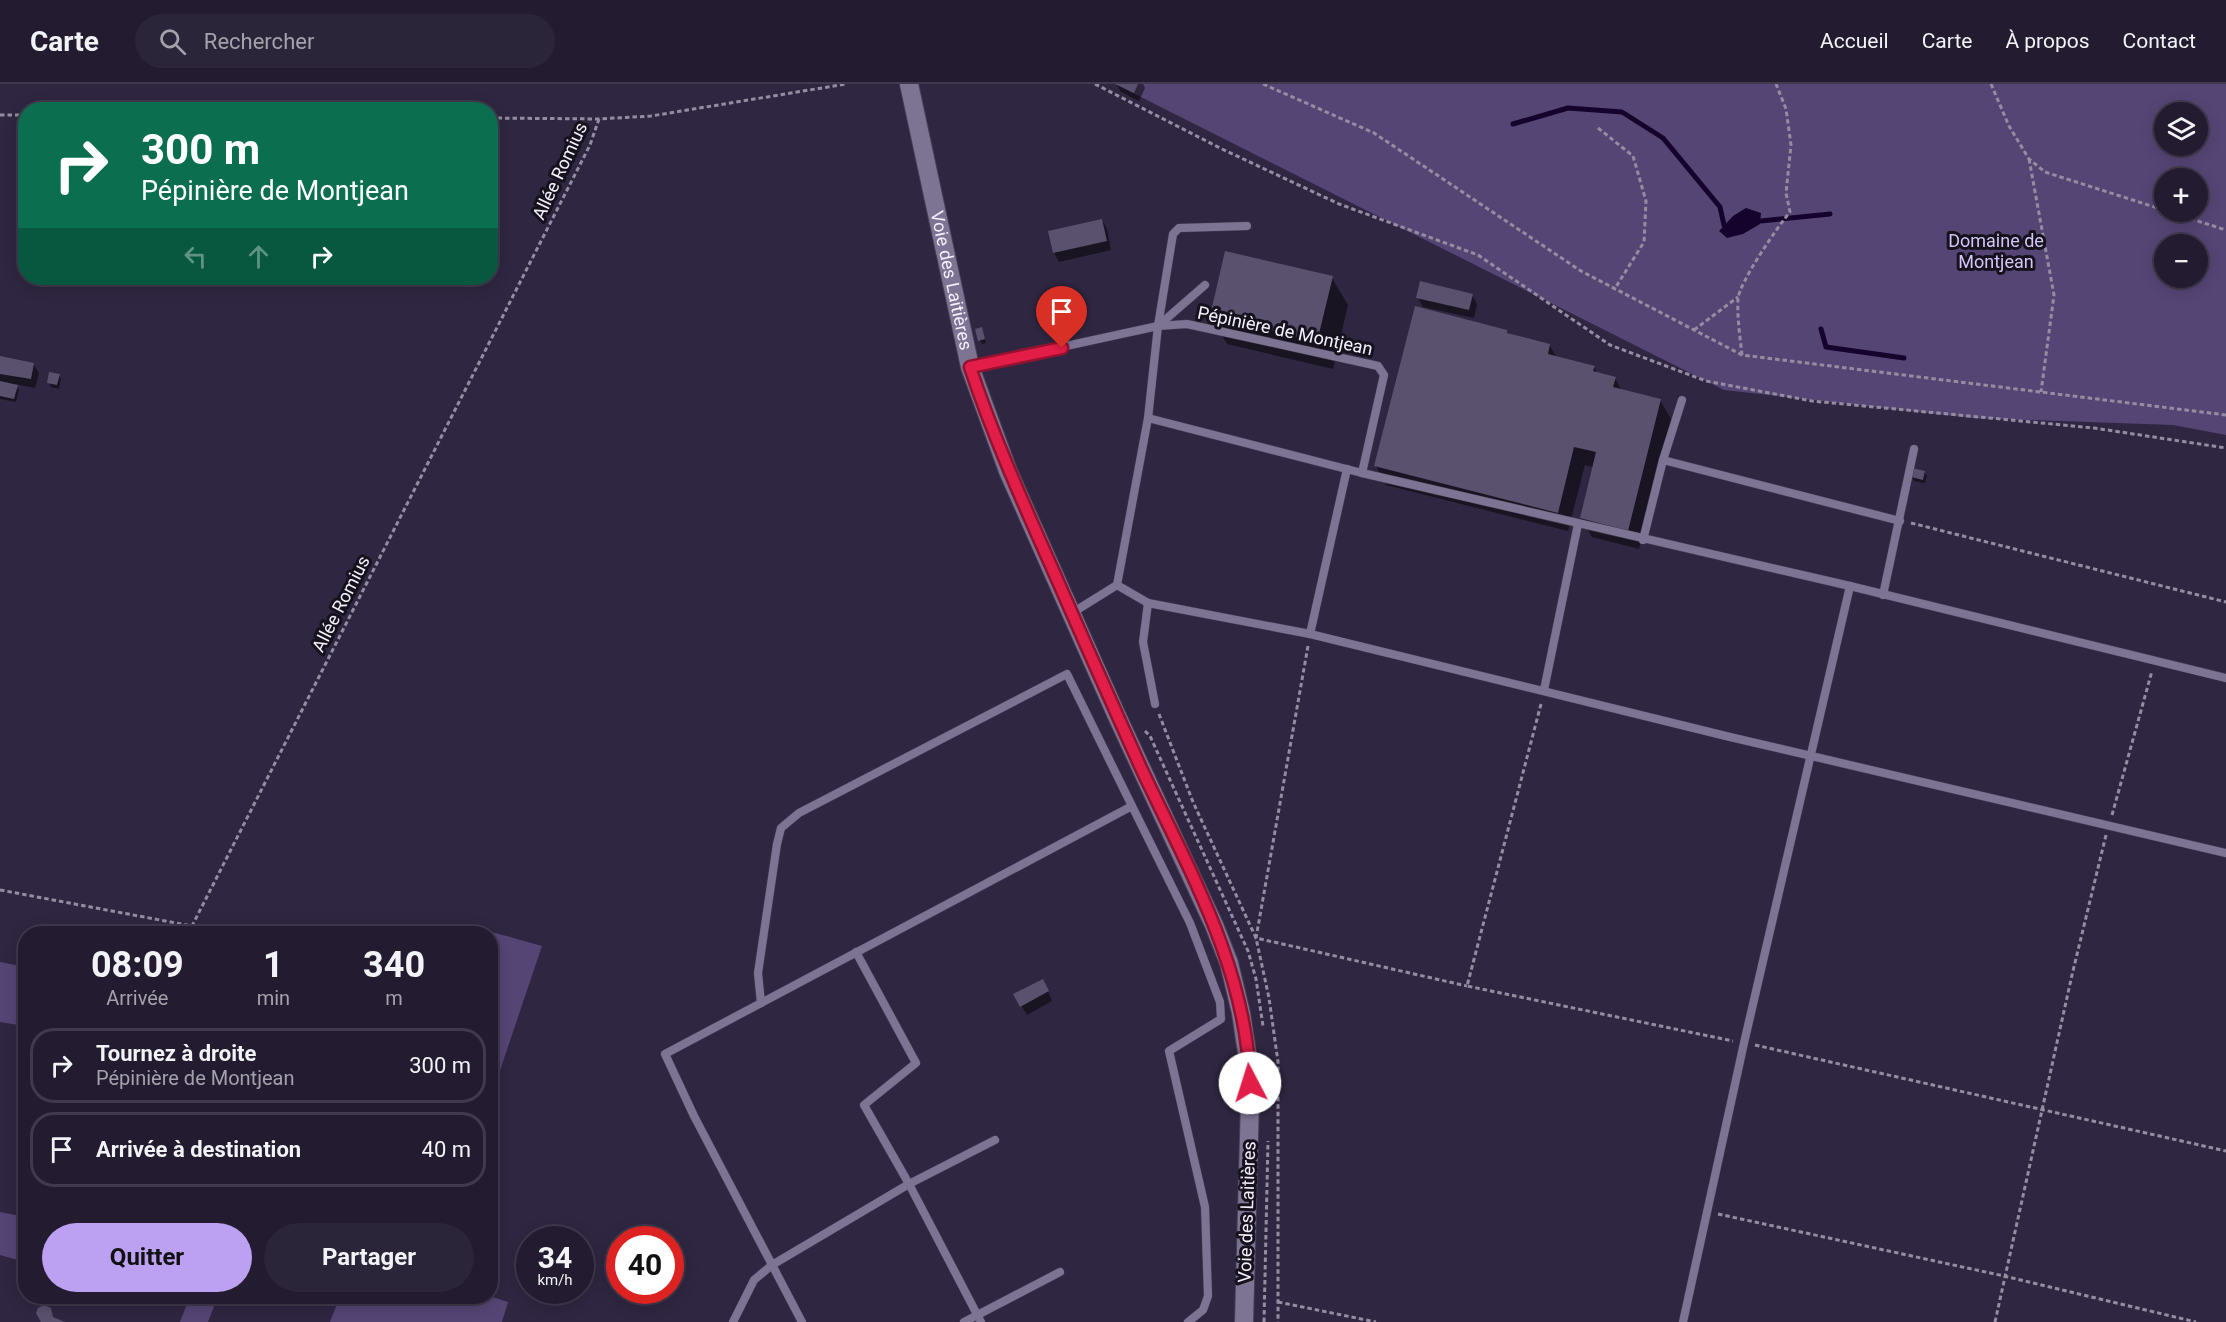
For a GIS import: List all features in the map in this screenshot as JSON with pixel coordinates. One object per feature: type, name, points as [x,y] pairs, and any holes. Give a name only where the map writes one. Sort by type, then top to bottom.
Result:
[{"type":"street","name":"Voie des Laitières","points":[[909,84],[970,367],[1008,471],[1214,925],[1229,963],[1239,1003],[1249,1066],[1244,1322]]},
{"type":"lane","points":[[1072,613],[1117,585],[1148,418],[1158,326],[1173,234],[1179,228],[1247,226]]},
{"type":"lane","points":[[1158,326],[1205,285]]},
{"type":"lane","name":"Pépinière de Montjean","points":[[970,367],[1158,326],[1187,324],[1378,366],[1384,375],[1362,473]]},
{"type":"lane","points":[[1643,540],[1663,460],[1682,400]]},
{"type":"lane","points":[[1148,418],[1362,473],[1578,525],[1850,586],[2226,678]]},
{"type":"lane","points":[[1884,595],[1914,449]]},
{"type":"lane","points":[[1663,460],[1900,521]]},
{"type":"lane","points":[[1310,634],[1347,469]]},
{"type":"lane","points":[[1544,690],[1578,525]]},
{"type":"lane","points":[[1117,585],[1148,603],[1310,634],[1812,756],[2226,853]]},
{"type":"lane","points":[[1683,1322],[1744,1043],[1850,586]]},
{"type":"lane","points":[[1148,603],[1143,642],[1155,704]]},
{"type":"lane","points":[[760,1003],[758,973],[781,828],[799,813],[1067,674],[1190,923],[1220,1002],[1221,1019],[1169,1051],[1205,1207],[1208,1296],[1203,1310],[1188,1322]]},
{"type":"lane","points":[[802,1322],[694,1116],[665,1054],[1132,806]]},
{"type":"lane","points":[[856,952],[916,1064],[864,1105],[909,1184],[979,1318]]},
{"type":"lane","points":[[733,1322],[754,1280],[772,1265],[909,1184],[995,1140]]},
{"type":"lane","points":[[964,1322],[979,1318],[1060,1272]]},
{"type":"path","points":[[498,117],[599,119],[651,116],[846,84]]},
{"type":"path","points":[[1095,84],[1222,149],[1339,204],[1478,255],[1610,345],[1706,381],[1812,401],[2094,428],[2226,448]]},
{"type":"path","points":[[1263,84],[1374,133],[1581,272],[1742,355],[2226,415]]},
{"type":"path","points":[[1693,330],[1738,297],[1754,265],[1790,212],[1786,193],[1791,145],[1786,109],[1776,84]]},
{"type":"path","points":[[1991,84],[2009,126],[2029,159],[2045,172],[2154,207]]},
{"type":"path","points":[[0,115],[18,115]]},
{"type":"path","name":"Allée Romius","points":[[0,890],[192,926],[590,145],[599,119]]},
{"type":"path","points":[[1598,128],[1633,156],[1646,201],[1644,242],[1614,290]]},
{"type":"path","points":[[2029,159],[2054,295],[2041,393]]},
{"type":"path","points":[[2201,222],[2226,230]]},
{"type":"path","points":[[1738,297],[1742,355]]},
{"type":"path","points":[[1900,521],[2226,602]]},
{"type":"path","points":[[1310,634],[1256,938],[1467,986]]},
{"type":"path","points":[[1995,1322],[2072,975],[2109,826],[2155,661]]},
{"type":"path","points":[[1707,1212],[2004,1276],[2196,1322]]},
{"type":"path","points":[[1278,1302],[1376,1322]]},
{"type":"green space","name":"Domaine de Montjean","points":[[1115,84],[2226,84],[2226,435],[2173,425],[1972,418],[1724,390]]},
{"type":"green space","points":[[498,934],[542,946],[498,1076]]},
{"type":"green space","points":[[0,962],[18,966],[18,1025],[0,1022]]},
{"type":"green space","points":[[0,1212],[18,1216],[18,1260],[0,1255]]},
{"type":"green space","points":[[498,1299],[508,1302],[502,1322],[330,1322],[337,1304],[498,1304]]},
{"type":"green space","points":[[187,1304],[215,1304],[208,1322],[180,1322]]},
{"type":"shaded area","points":[[1746,208],[1761,213],[1760,224],[1743,234],[1727,238],[1719,231],[1733,216]]},
{"type":"building","points":[[1115,84],[1138,84],[1134,93]]},
{"type":"building","points":[[1102,219],[1107,241],[1053,253],[1048,231]]},
{"type":"building","points":[[1225,251],[1333,276],[1317,342],[1210,316]]},
{"type":"building","points":[[1420,281],[1473,294],[1469,310],[1416,298]]},
{"type":"building","points":[[1415,306],[1507,330],[1507,333],[1550,344],[1548,354],[1595,366],[1593,371],[1616,377],[1613,387],[1661,399],[1628,531],[1580,518],[1596,452],[1574,447],[1558,513],[1374,466]]},
{"type":"building","points":[[982,327],[985,339],[978,341],[975,329]]},
{"type":"building","points":[[0,356],[34,363],[31,379],[0,374]]},
{"type":"building","points":[[49,372],[60,374],[57,385],[47,383]]},
{"type":"building","points":[[0,381],[18,385],[14,399],[0,396]]},
{"type":"building","points":[[1912,468],[1925,471],[1923,480],[1911,477]]},
{"type":"building","points":[[1043,979],[1049,991],[1020,1007],[1013,994]]},
{"type":"building","points":[[44,1305],[51,1308],[53,1317],[65,1322],[41,1322],[36,1313],[38,1308]]},
{"type":"waterway","points":[[1513,124],[1568,108],[1622,112],[1663,138],[1720,207],[1724,225]]},
{"type":"waterway","points":[[1761,221],[1830,214]]},
{"type":"waterway","points":[[1821,329],[1826,347],[1904,358]]},
{"type":"route","points":[[1062,348],[970,367],[1008,471],[1116,714],[1214,925],[1229,963],[1241,1013],[1250,1083]]}]
